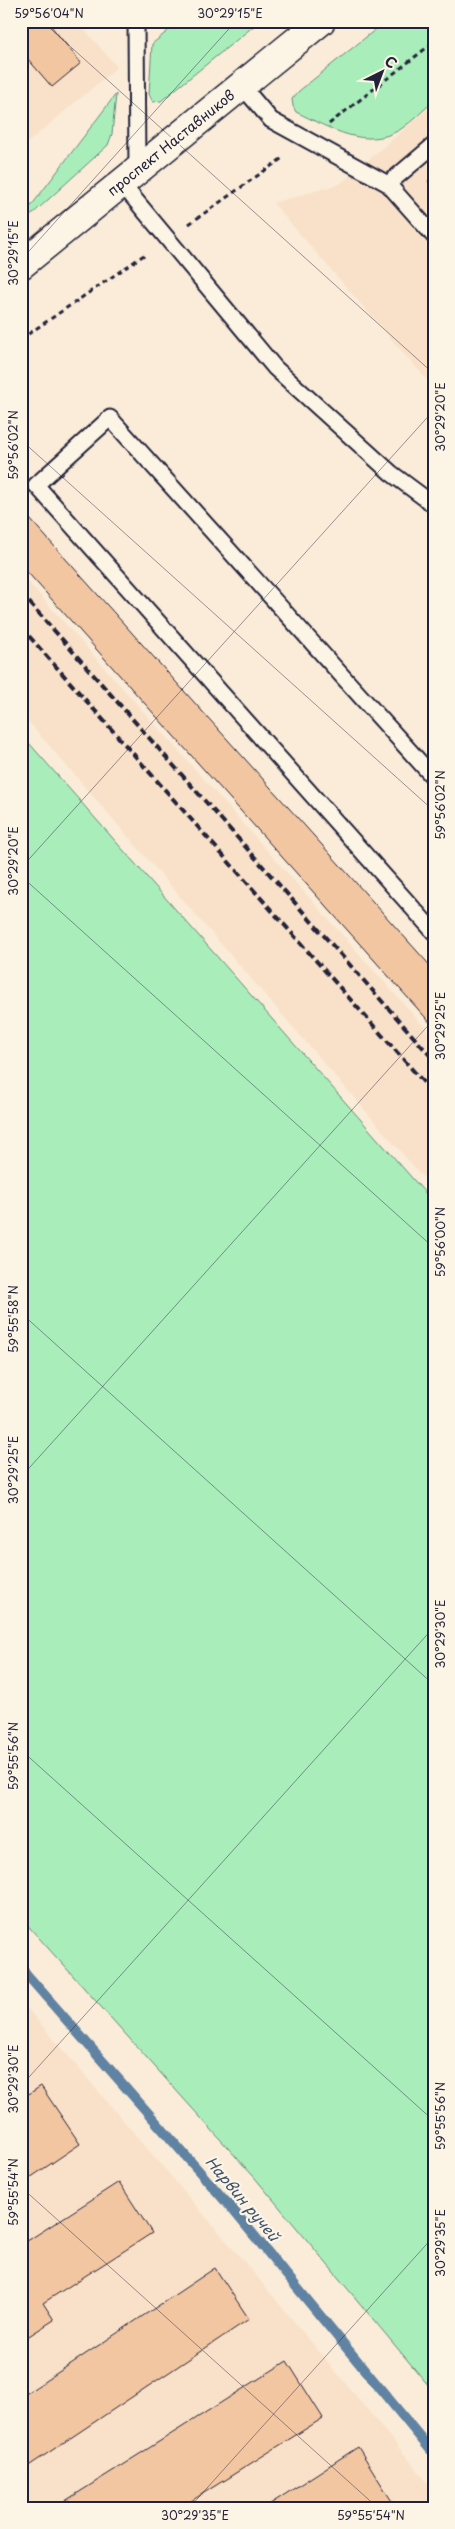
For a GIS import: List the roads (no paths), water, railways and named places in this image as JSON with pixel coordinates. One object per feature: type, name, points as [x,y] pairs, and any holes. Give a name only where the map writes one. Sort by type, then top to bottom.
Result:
[{"type":"main road","name":"проспект Наставников","points":[[21,265],[321,21]]},
{"type":"lane","points":[[136,21],[129,178],[166,239],[275,368],[391,472],[434,505]]},
{"type":"lane","points":[[242,86],[271,120],[388,184],[434,236]]},
{"type":"lane","points":[[388,184],[434,145]]},
{"type":"lane","points":[[434,778],[110,418],[36,485],[434,932]]},
{"type":"waterway","name":"Нарвин ручей","points":[[21,1968],[234,2211],[434,2454]]},
{"type":"railway","points":[[21,593],[434,1060]]},
{"type":"railway","points":[[21,627],[434,1094]]}]
